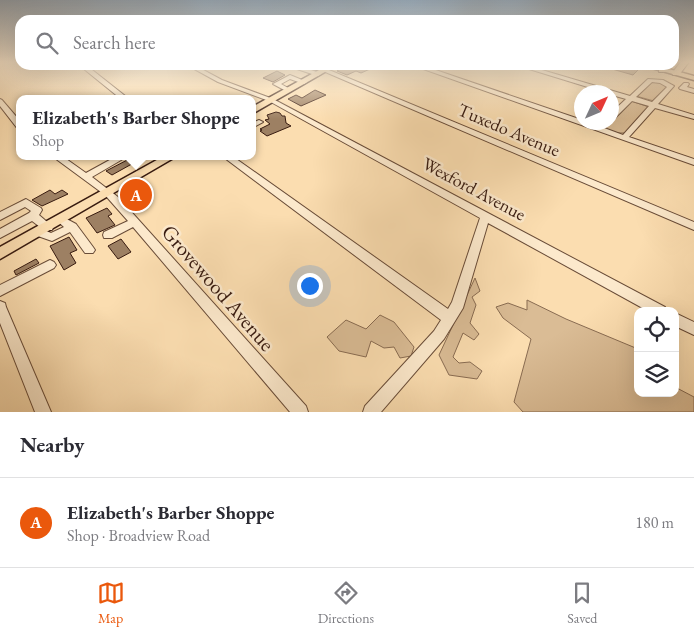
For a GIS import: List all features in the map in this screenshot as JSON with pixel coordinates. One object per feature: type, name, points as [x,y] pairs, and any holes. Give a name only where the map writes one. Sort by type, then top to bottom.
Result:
[{"type":"main road","points":[[256,109],[304,82]]},
{"type":"main road","points":[[0,254],[44,230],[67,224],[108,193],[165,160]]},
{"type":"street","points":[[103,81],[121,95]]},
{"type":"street","name":"Wexford Avenue","points":[[222,81],[271,100],[653,307]]},
{"type":"street","points":[[282,81],[276,84],[288,90]]},
{"type":"street","name":"Tuxedo Avenue","points":[[343,81],[694,226]]},
{"type":"street","points":[[461,81],[574,121]]},
{"type":"street","points":[[574,81],[694,117]]},
{"type":"street","points":[[619,109],[649,81]]},
{"type":"street","points":[[624,138],[670,86],[666,82],[660,81]]},
{"type":"street","points":[[686,84],[682,88],[694,91]]},
{"type":"street","points":[[0,101],[16,121]]},
{"type":"street","points":[[601,130],[694,162]]},
{"type":"street","name":"Grovewood Avenue","points":[[61,160],[108,193],[300,412]]},
{"type":"street","points":[[84,177],[116,160]]},
{"type":"street","points":[[232,160],[449,318]]},
{"type":"street","points":[[0,216],[26,202],[37,210],[33,216],[0,234]]},
{"type":"street","points":[[33,216],[44,230]]},
{"type":"street","points":[[371,412],[439,334],[458,304],[485,217]]},
{"type":"street","points":[[108,235],[134,222]]},
{"type":"street","points":[[67,224],[89,250]]},
{"type":"street","points":[[0,291],[50,265]]},
{"type":"street","points":[[0,307],[43,412]]},
{"type":"street","points":[[679,321],[694,329]]},
{"type":"shaded area","points":[[651,81],[658,81],[668,86],[654,101],[636,96]]},
{"type":"shaded area","points":[[631,101],[649,107],[625,133],[609,130],[619,130],[619,113]]},
{"type":"shaded area","points":[[475,278],[480,291],[472,297],[476,305],[470,323],[479,334],[474,340],[463,333],[453,357],[459,363],[470,362],[482,371],[477,379],[449,375],[439,355]]},
{"type":"shaded area","points":[[527,300],[566,319],[634,347],[634,397],[679,397],[679,389],[694,397],[694,412],[523,412],[514,402],[531,339],[503,318],[496,307],[508,303],[527,310]]},
{"type":"shaded area","points":[[380,315],[394,322],[414,347],[411,356],[400,358],[394,347],[384,348],[371,341],[366,357],[339,351],[327,337],[346,320],[366,329]]},
{"type":"building","points":[[315,90],[326,95],[301,106],[288,99],[296,95],[302,98]]},
{"type":"building","points":[[276,112],[285,116],[286,123],[291,126],[267,136],[260,129],[270,124],[265,120],[269,119],[267,115]]},
{"type":"building","points":[[127,160],[139,160],[112,175],[106,171]]},
{"type":"building","points":[[137,189],[147,196],[135,202],[126,195]]},
{"type":"building","points":[[50,190],[55,194],[62,190],[68,194],[42,206],[32,200]]},
{"type":"building","points":[[107,208],[112,214],[108,216],[115,225],[97,233],[86,218]]},
{"type":"building","points":[[69,237],[77,250],[70,253],[76,263],[64,270],[50,246]]},
{"type":"building","points":[[121,239],[131,252],[118,259],[108,246]]},
{"type":"building","points":[[36,259],[39,263],[16,275],[14,271]]},
{"type":"place","name":"Elizabeth's Barber Shoppe","points":[[136,195]]}]
